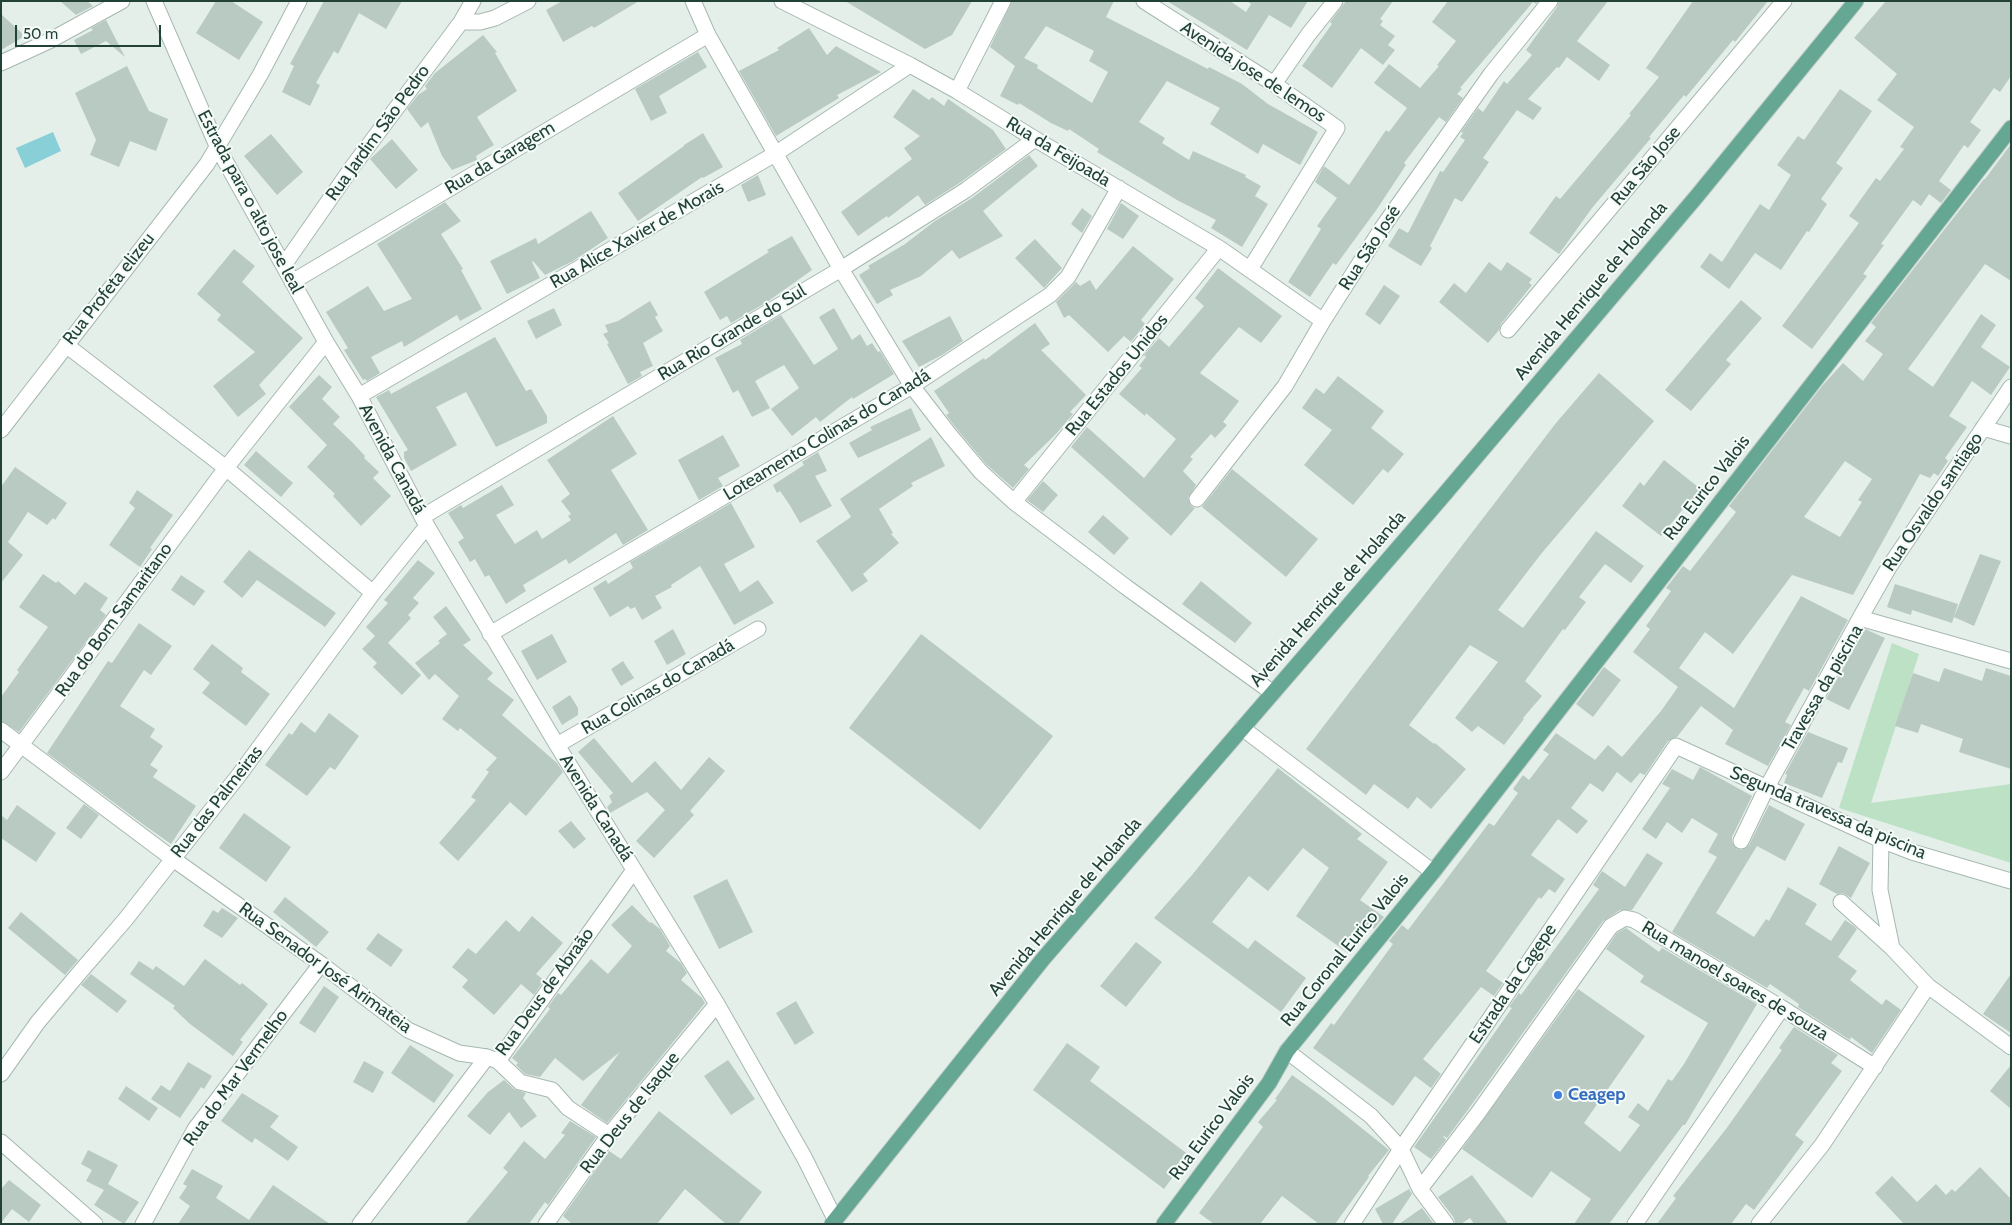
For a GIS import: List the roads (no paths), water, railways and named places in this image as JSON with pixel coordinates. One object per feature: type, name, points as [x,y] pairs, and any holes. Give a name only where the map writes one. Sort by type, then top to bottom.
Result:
[{"type":"main road","name":"Avenida Henrique de Holanda","points":[[833,1221],[1044,960],[1437,503],[1697,196],[1856,1]]},
{"type":"main road","name":"Rua Eurico Valois","points":[[1433,872],[2011,128]]},
{"type":"main road","name":"Rua Coronal Eurico Valois","points":[[1287,1051],[1433,872]]},
{"type":"main road","name":"Rua Eurico Valois","points":[[1164,1224],[1269,1083],[1287,1051]]},
{"type":"street","points":[[1,63],[50,41],[122,1]]},
{"type":"street","name":"Estrada para o alto jose leal","points":[[154,1],[218,148],[326,342],[359,396]]},
{"type":"street","name":"Rua Profeta elizeu","points":[[1,430],[218,148],[260,76],[299,1]]},
{"type":"street","name":"Rua Jardim São Pedro","points":[[284,265],[353,166],[461,22],[473,1]]},
{"type":"street","points":[[461,22],[480,22],[494,18],[528,1]]},
{"type":"street","points":[[693,1],[708,35],[841,269],[912,386],[949,434],[981,472],[1014,502],[1126,587],[1272,693]]},
{"type":"street","name":"Rua da Feijoada","points":[[782,1],[802,5],[858,40],[910,65],[957,91],[1219,248],[1323,321]]},
{"type":"street","points":[[957,91],[1003,1]]},
{"type":"street","name":"Avenida jose de lemos","points":[[1144,1],[1274,84],[1337,128],[1250,269]]},
{"type":"street","points":[[1274,84],[1308,35],[1335,1]]},
{"type":"street","name":"Rua São José","points":[[1197,499],[1285,386],[1323,321],[1382,228],[1491,74],[1550,1]]},
{"type":"street","name":"Rua São Jose","points":[[1508,330],[1784,1]]},
{"type":"street","name":"Rua da Garagem","points":[[292,282],[708,35]]},
{"type":"street","name":"Rua Alice Xavier de Morais","points":[[359,396],[775,154],[910,65]]},
{"type":"street","name":"Rua Rio Grande do Sul","points":[[425,521],[841,269],[966,190],[1035,139]]},
{"type":"street","name":"Loteamento Colinas do Canadá","points":[[490,634],[912,386],[1050,295],[1068,277],[1119,188]]},
{"type":"street","name":"Rua Estados Unidos","points":[[1014,502],[1219,248]]},
{"type":"street","points":[[226,468],[326,342]]},
{"type":"street","points":[[66,345],[226,468],[373,593]]},
{"type":"street","name":"Rua Osvaldo santiago","points":[[1860,618],[1889,567],[2011,387]]},
{"type":"street","name":"Avenida Canadá","points":[[359,396],[425,521],[490,634],[717,1004],[804,1158],[833,1221]]},
{"type":"street","points":[[1983,428],[2011,436]]},
{"type":"street","name":"Rua do Bom Samaritano","points":[[1,772],[23,745],[226,468]]},
{"type":"street","name":"Rua das Palmeiras","points":[[1,1074],[38,1022],[125,920],[239,775],[425,521]]},
{"type":"street","name":"Travessa da piscina","points":[[1741,841],[1766,788],[1860,618],[2011,661]]},
{"type":"street","name":"Rua Colinas do Canadá","points":[[557,746],[758,629]]},
{"type":"street","points":[[1242,728],[1433,872]]},
{"type":"street","name":"Rua Senador José Arimateia","points":[[1,730],[173,859],[322,964],[408,1030],[459,1053],[493,1059]]},
{"type":"street","name":"Segunda travessa da piscina","points":[[1676,746],[1881,840],[1912,852],[2011,881]]},
{"type":"street","name":"Estrada da Cagepe","points":[[1356,1222],[1401,1149],[1676,746]]},
{"type":"street","points":[[1881,840],[1880,890],[1892,948]]},
{"type":"street","name":"Rua Deus de Abraão","points":[[360,1224],[493,1059],[634,870]]},
{"type":"street","points":[[1841,902],[1892,948],[1928,986],[2011,1047]]},
{"type":"street","name":"Rua manoel soares de souza","points":[[1420,1189],[1478,1113],[1599,942],[1617,921],[1625,918],[1634,920],[1782,1008],[1875,1067]]},
{"type":"street","name":"Rua do Mar Vermelho","points":[[143,1224],[195,1129],[218,1096],[322,964]]},
{"type":"street","points":[[1759,1224],[1822,1145],[1928,986]]},
{"type":"street","name":"Rua Deus de Isaque","points":[[546,1224],[609,1135],[717,1004]]},
{"type":"street","points":[[1635,1224],[1782,1008]]},
{"type":"street","points":[[1287,1051],[1371,1116],[1401,1149],[1420,1189],[1446,1224]]},
{"type":"street","points":[[493,1059],[520,1082],[552,1090],[568,1108],[609,1135]]},
{"type":"street","points":[[1,1142],[95,1224]]},
{"type":"water","points":[[53,132],[61,151],[25,168],[16,148]]},
{"type":"place","name":"Ceagep","points":[[1558,1095]]}]
